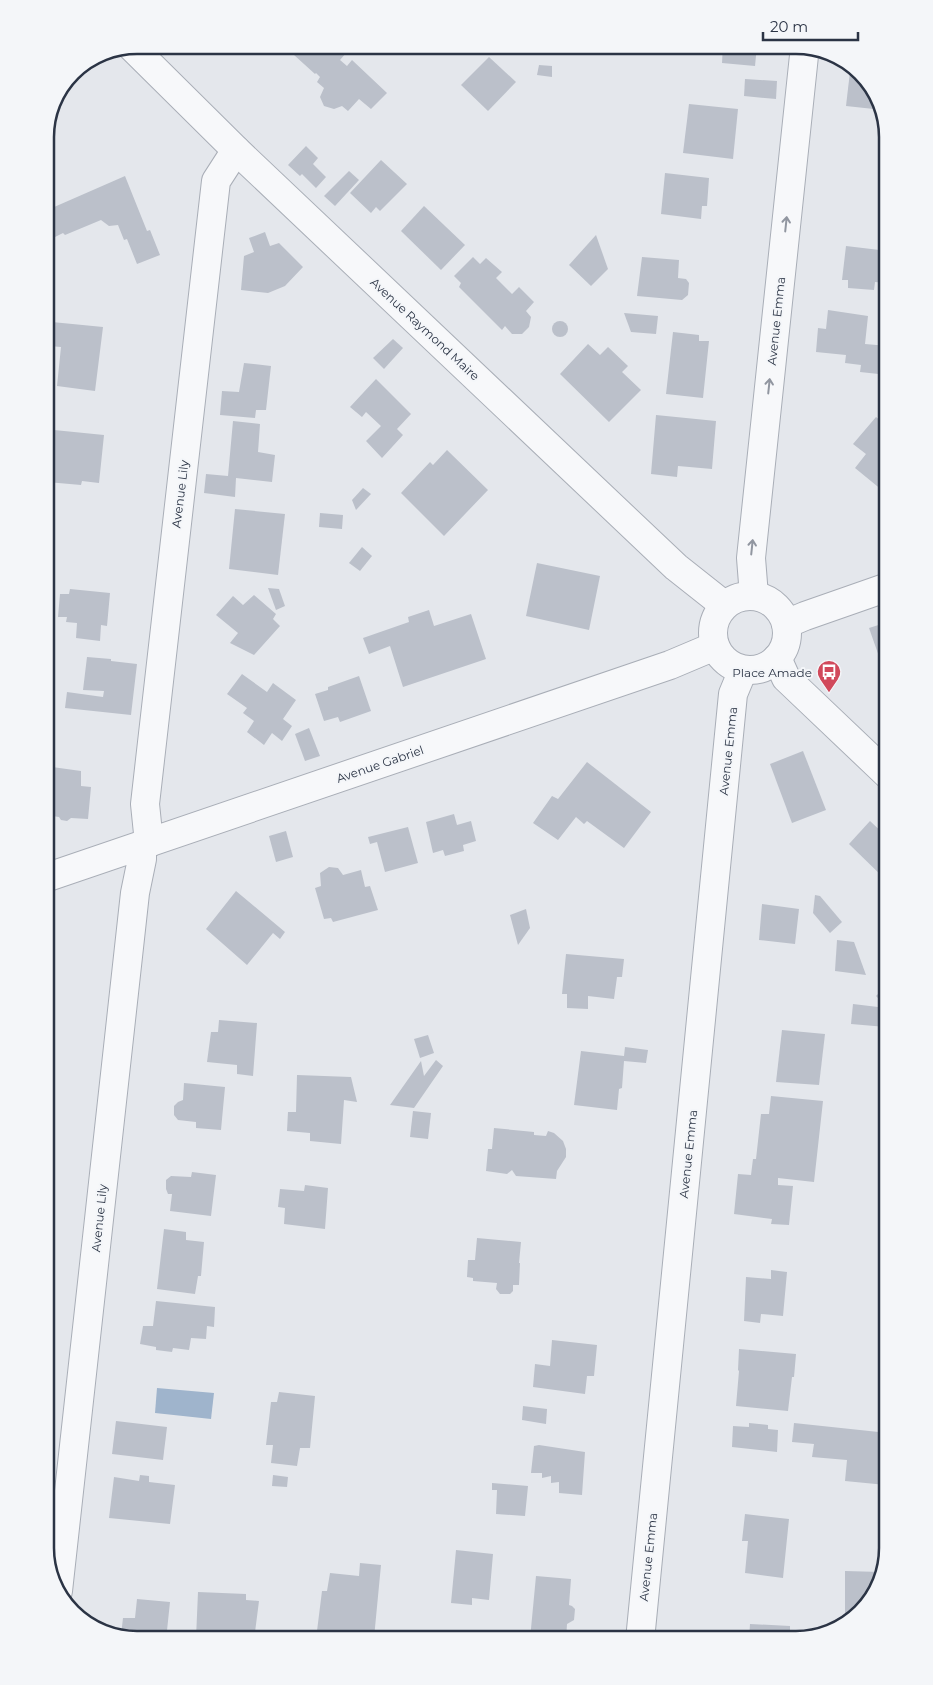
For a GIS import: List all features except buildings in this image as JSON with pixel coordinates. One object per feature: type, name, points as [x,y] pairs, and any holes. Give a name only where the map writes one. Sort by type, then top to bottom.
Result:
[{"type":"street","name":"Avenue Raymond Maire","points":[[139,54],[236,150],[676,567],[724,605]]},
{"type":"street","name":"Avenue Emma","points":[[754,596],[750,558],[804,54]]},
{"type":"street","name":"Avenue Lily","points":[[59,1578],[134,893],[146,844],[145,804],[216,181],[236,150]]},
{"type":"street","points":[[786,624],[879,590]]},
{"type":"street","points":[[754,596],[765,599],[782,614],[786,624],[787,636],[784,648],[777,658],[755,670],[743,670],[731,665],[721,657],[712,635],[713,624],[717,614],[724,605],[738,598],[754,596]]},
{"type":"street","name":"Avenue Gabriel","points":[[54,875],[670,665],[715,646]]},
{"type":"street","points":[[777,658],[786,678],[879,766]]},
{"type":"street","name":"Avenue Emma","points":[[641,1631],[734,694],[743,670]]},
{"type":"water","points":[[157,1388],[214,1393],[211,1419],[155,1413]]},
{"type":"place","name":"Place Amade","points":[[829,693]]}]
